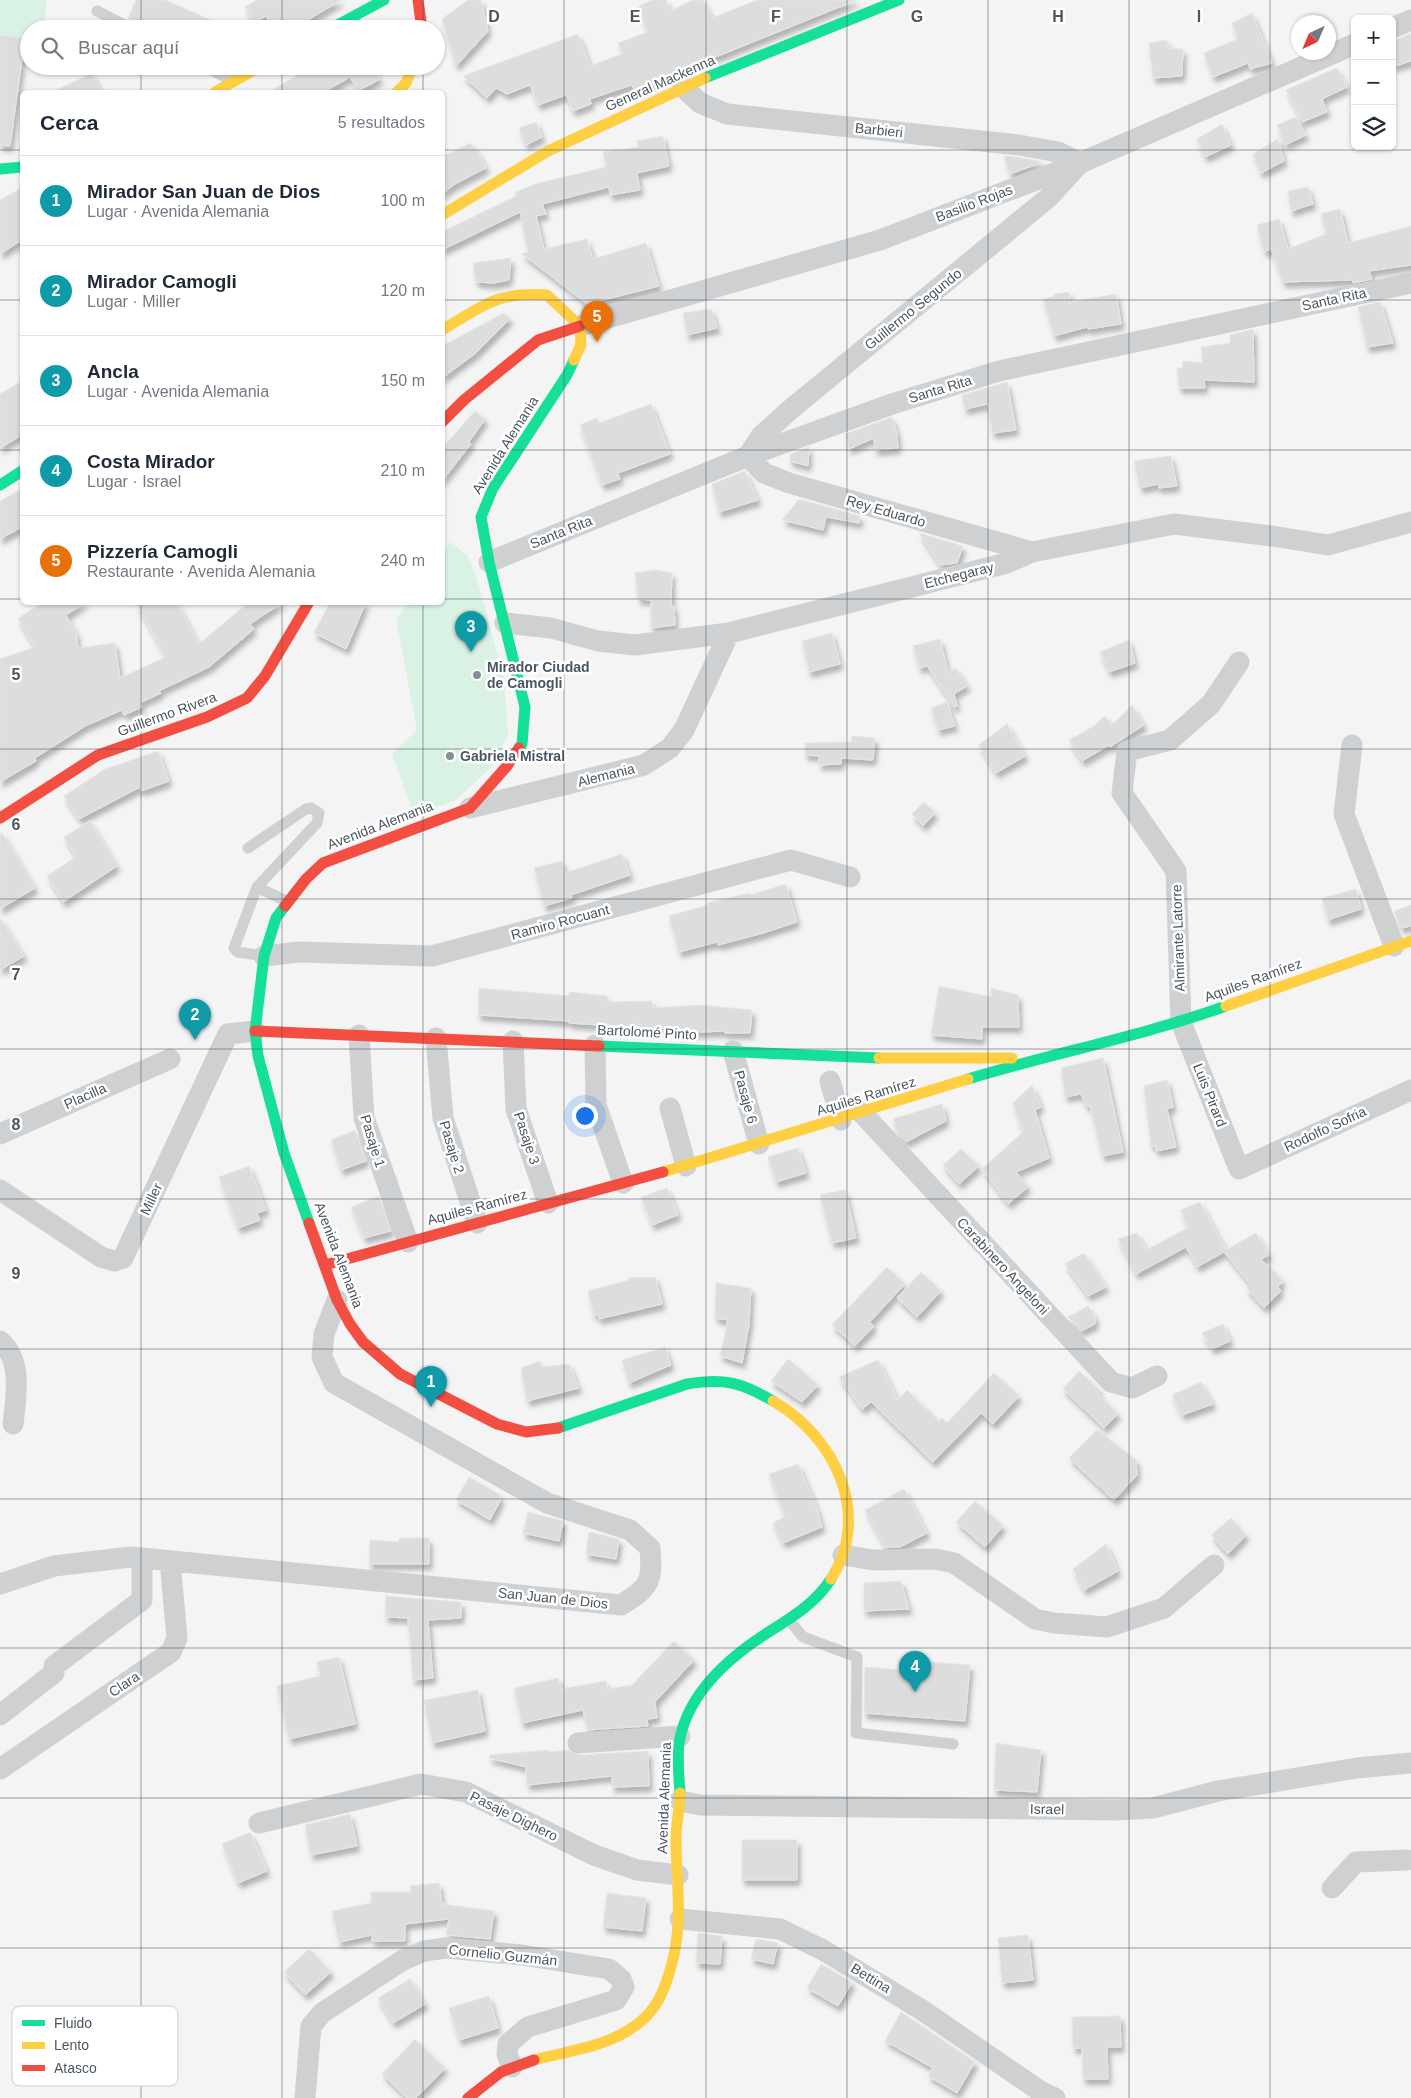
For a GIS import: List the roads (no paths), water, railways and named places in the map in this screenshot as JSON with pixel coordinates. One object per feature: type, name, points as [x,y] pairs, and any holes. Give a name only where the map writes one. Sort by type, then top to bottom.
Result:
[{"type":"street","points":[[347,20],[384,0]]},
{"type":"street","name":"General Mackenna","points":[[445,213],[548,151],[683,87],[899,0]]},
{"type":"street","points":[[421,1],[422,20]]},
{"type":"street","points":[[1396,26],[1411,20]]},
{"type":"street","name":"Basilio Rojas","points":[[580,326],[880,240],[1080,163],[1351,46]]},
{"type":"street","points":[[217,90],[244,75]]},
{"type":"street","points":[[400,90],[406,83],[409,75]]},
{"type":"street","name":"Barbieri","points":[[683,87],[700,103],[726,114],[1019,145],[1058,152],[1080,163]]},
{"type":"street","name":"Guillermo Segundo","points":[[748,456],[761,436],[790,409],[1048,198],[1080,163]]},
{"type":"street","points":[[0,169],[20,167]]},
{"type":"street","name":"Santa Rita","points":[[489,562],[748,456],[892,404],[999,371],[1411,283]]},
{"type":"street","points":[[445,328],[488,300],[514,294],[547,295],[580,326],[538,340],[464,400],[445,419]]},
{"type":"street","name":"Avenida Alemania","points":[[468,2098],[488,2080],[512,2067],[593,2046],[630,2029],[653,2009],[666,1985],[672,1965],[680,1919],[676,1826],[680,1801],[678,1766],[680,1736],[700,1693],[717,1672],[740,1651],[788,1620],[825,1587],[835,1574],[843,1555],[850,1513],[844,1479],[820,1440],[779,1404],[755,1391],[726,1381],[709,1380],[687,1384],[560,1428],[526,1432],[497,1424],[440,1397],[400,1374],[363,1342],[350,1324],[338,1300],[284,1153],[258,1056],[255,1031],[264,956],[276,918],[306,879],[323,863],[470,808],[507,766],[522,744],[525,707],[489,562],[481,517],[493,488],[567,375],[581,345],[580,326]]},
{"type":"street","name":"Rey Eduardo","points":[[748,456],[764,473],[788,483],[1032,552]]},
{"type":"street","points":[[0,485],[20,472]]},
{"type":"street","name":"Etchegaray","points":[[505,623],[551,628],[598,641],[635,645],[729,633],[1007,563],[1032,552],[1174,524],[1328,545],[1411,522]]},
{"type":"street","name":"Guillermo Rivera","points":[[0,818],[98,755],[207,717],[247,698],[265,676],[308,605]]},
{"type":"street","name":"Alemania","points":[[470,808],[644,765],[670,748],[684,730],[729,633]]},
{"type":"street","name":"Almirante Latorre","points":[[1180,1022],[1176,871],[1122,793],[1127,751],[1170,740],[1211,704],[1239,662]]},
{"type":"street","points":[[1352,745],[1344,814],[1403,943]]},
{"type":"street","name":"Ramiro Rocuant","points":[[264,956],[298,952],[432,956],[791,860],[850,877]]},
{"type":"street","name":"Aquiles Ramírez","points":[[325,1265],[686,1166],[1038,1058],[1180,1022],[1403,943]]},
{"type":"street","name":"Luis Pirard","points":[[1180,1022],[1239,1169]]},
{"type":"street","name":"Bartolomé Pinto","points":[[255,1031],[595,1044],[880,1058],[1038,1058]]},
{"type":"street","name":"Miller","points":[[0,1190],[101,1257],[114,1262],[124,1258],[228,1034],[255,1031]]},
{"type":"street","name":"Pasaje 1","points":[[359,1035],[364,1118],[408,1242]]},
{"type":"street","name":"Pasaje 2","points":[[436,1038],[443,1118],[477,1223]]},
{"type":"street","name":"Pasaje 3","points":[[513,1041],[516,1109],[548,1203]]},
{"type":"street","points":[[595,1044],[596,1105],[623,1183]]},
{"type":"street","name":"Pasaje 6","points":[[733,1051],[759,1144]]},
{"type":"street","name":"Placilla","points":[[0,1134],[170,1059]]},
{"type":"street","points":[[830,1080],[841,1120]]},
{"type":"street","name":"Rodolfo Sofria","points":[[1239,1169],[1411,1090]]},
{"type":"street","points":[[670,1108],[686,1166]]},
{"type":"street","name":"Carabinero Angeloni","points":[[862,1113],[1111,1382],[1132,1388],[1157,1376]]},
{"type":"street","name":"San Juan de Dios","points":[[0,1584],[54,1566],[142,1558],[621,1605],[642,1592],[652,1572],[650,1548],[630,1530],[547,1503],[334,1383],[322,1357],[324,1334],[338,1300]]},
{"type":"street","points":[[0,1341],[10,1349],[14,1365],[16,1391],[13,1424]]},
{"type":"street","points":[[843,1555],[873,1560],[935,1559],[954,1563],[1035,1619],[1054,1624],[1107,1627],[1164,1608],[1214,1565]]},
{"type":"street","points":[[0,1715],[54,1673],[54,1666],[142,1600],[142,1558]]},
{"type":"street","name":"Clara","points":[[0,1769],[171,1652],[177,1638],[170,1561]]},
{"type":"street","points":[[578,1743],[680,1736]]},
{"type":"street","name":"Israel","points":[[680,1801],[700,1805],[1116,1810],[1153,1808],[1218,1791],[1357,1768],[1411,1763]]},
{"type":"street","name":"Pasaje Dighero","points":[[259,1823],[421,1784],[466,1792],[594,1855],[637,1870],[678,1875]]},
{"type":"street","points":[[1332,1888],[1356,1862],[1410,1861]]},
{"type":"street","name":"Bettina","points":[[680,1919],[780,1930],[823,1950],[922,2010],[1047,2095]]},
{"type":"street","name":"Cornelio Guzmán","points":[[304,2098],[311,2026],[322,2013],[403,1960],[424,1951],[446,1948],[522,1955],[609,1969],[619,1977],[624,1987],[616,2000],[528,2027],[517,2034],[508,2044],[507,2054],[512,2067]]},
{"type":"lane","points":[[97,11],[114,20]]},
{"type":"lane","points":[[221,75],[233,81]]},
{"type":"lane","points":[[248,848],[306,809],[311,808],[319,814],[317,823],[257,887],[234,948],[238,952],[264,956]]},
{"type":"lane","points":[[257,887],[288,902]]},
{"type":"lane","points":[[788,1620],[803,1637],[857,1657],[856,1732],[953,1744]]},
{"type":"place","name":"Pizzería Camogli","points":[[597,342]]},
{"type":"place","name":"Ancla","points":[[471,652]]},
{"type":"place","name":"Mirador Ciudad de Camogli","points":[[477,675]]},
{"type":"place","name":"Gabriela Mistral","points":[[450,756]]},
{"type":"place","name":"Mirador Camogli","points":[[195,1040]]},
{"type":"place","name":"Mirador San Juan de Dios","points":[[431,1407]]},
{"type":"place","name":"Costa Mirador","points":[[915,1692]]}]
